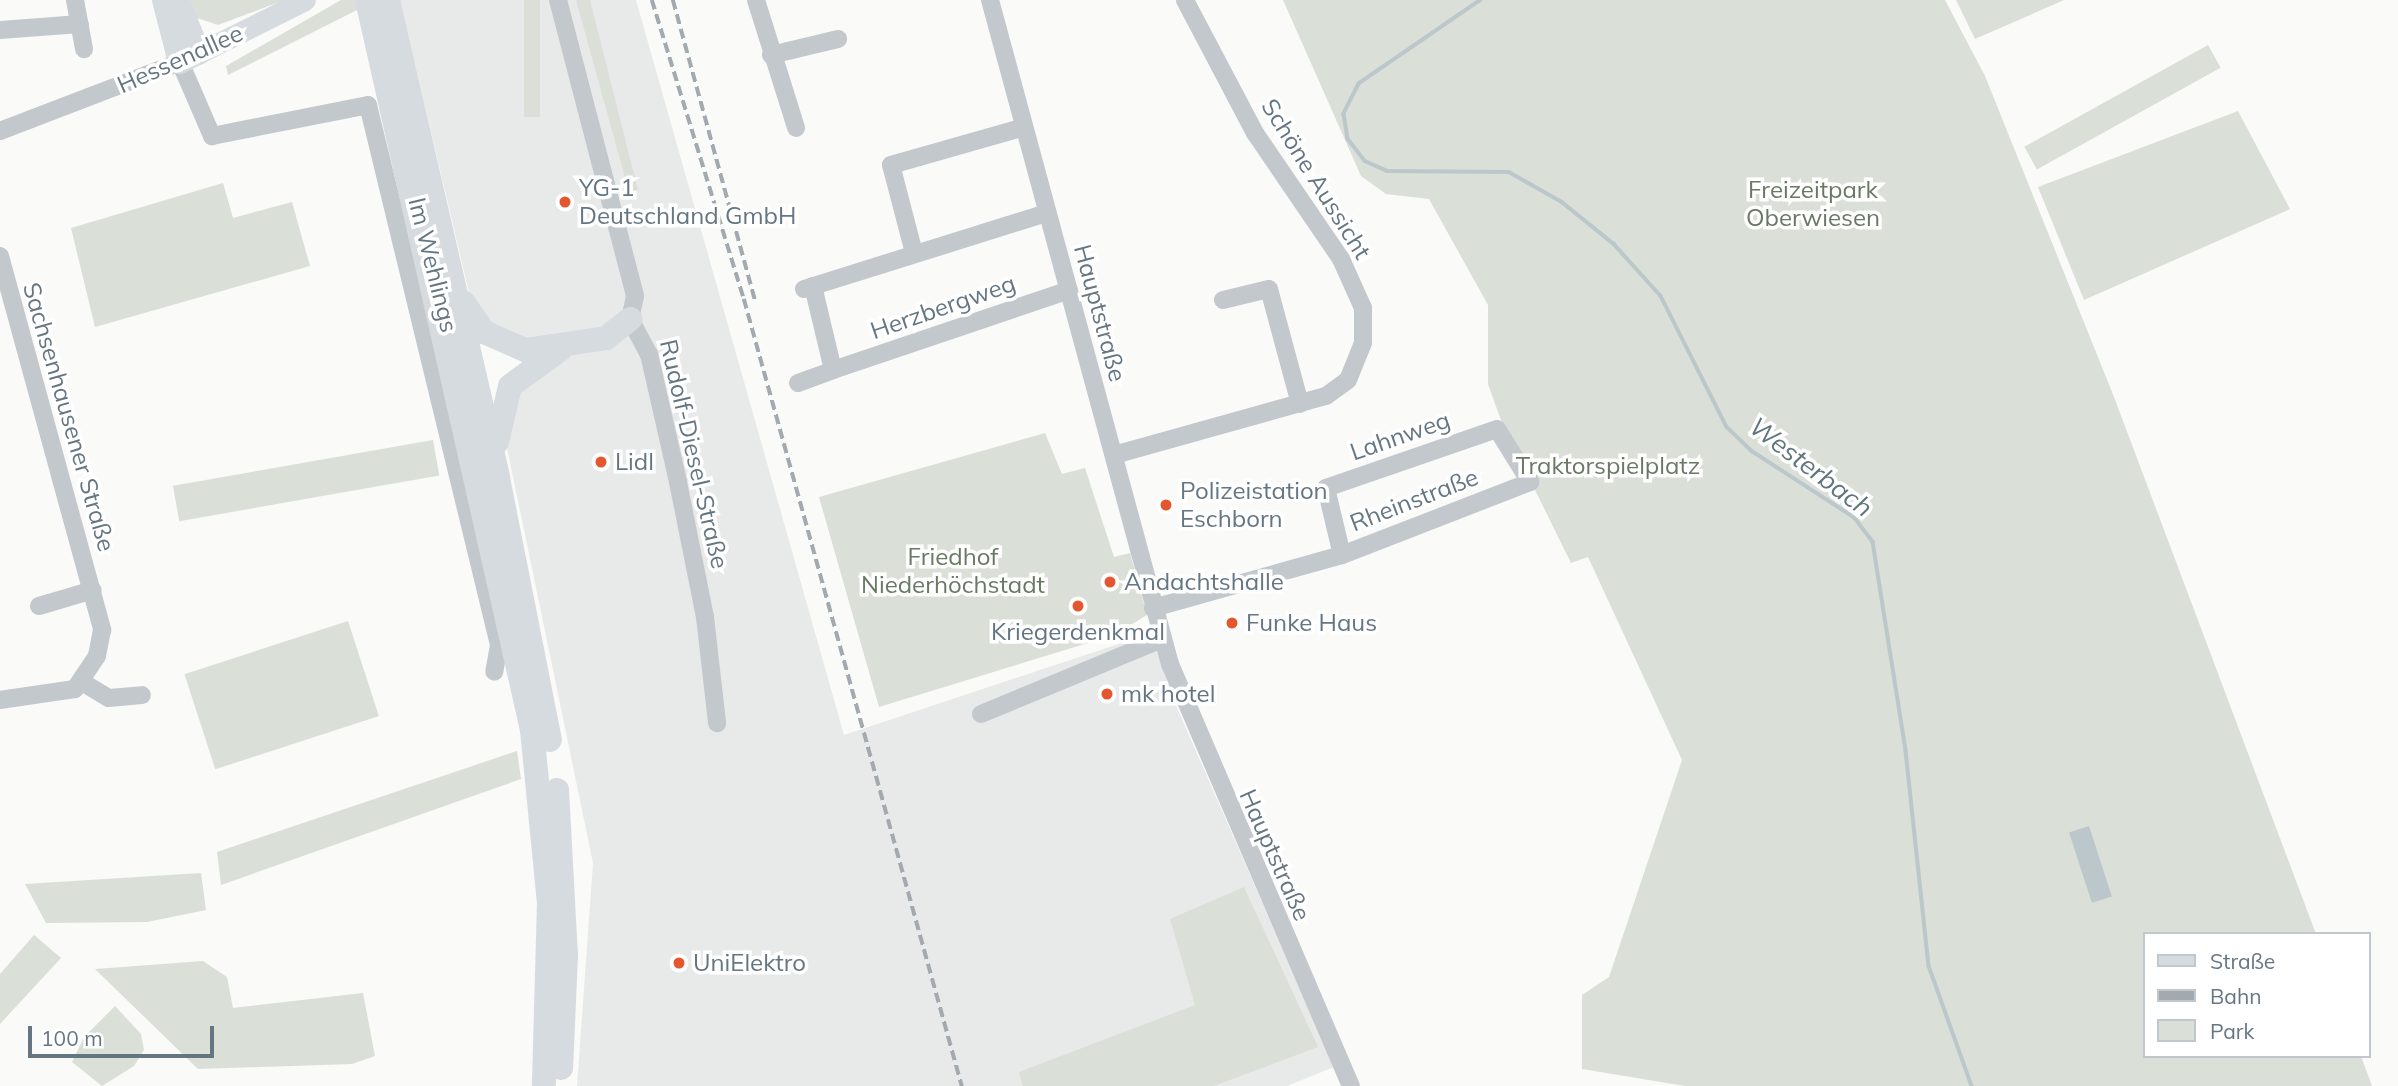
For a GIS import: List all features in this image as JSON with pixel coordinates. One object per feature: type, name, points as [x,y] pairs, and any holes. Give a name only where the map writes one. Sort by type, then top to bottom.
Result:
[{"type":"highway","points":[[164,0],[190,58]]},
{"type":"highway","points":[[177,0],[190,58]]},
{"type":"highway","points":[[374,1],[454,286],[543,691],[563,844],[566,1000],[559,1086]]},
{"type":"highway","points":[[374,1],[532,730],[549,902],[544,1086]]},
{"type":"highway","points":[[454,286],[477,325],[498,342],[525,350],[561,349],[617,333],[630,319]]},
{"type":"highway","points":[[498,478],[499,417],[510,386],[561,349]]},
{"type":"main road","name":"Hessenallee","points":[[190,58],[305,0]]},
{"type":"street","points":[[75,0],[84,49]]},
{"type":"street","name":"Rudolf-Diesel-Straße","points":[[558,0],[635,296],[630,319],[649,354],[678,482],[705,617],[717,723]]},
{"type":"street","points":[[756,0],[796,128]]},
{"type":"street","name":"Hauptstraße","points":[[990,0],[1162,639],[1231,817],[1351,1086]]},
{"type":"street","name":"Schöne Aussicht","points":[[1114,455],[1300,404],[1348,380],[1363,343],[1363,308],[1341,259],[1255,133],[1185,0]]},
{"type":"street","points":[[0,30],[80,24]]},
{"type":"street","points":[[771,55],[838,39]]},
{"type":"street","name":"Hessenallee","points":[[0,131],[190,58]]},
{"type":"street","name":"Im Wehlings","points":[[190,58],[212,136],[370,108],[499,645],[494,672]]},
{"type":"street","points":[[914,253],[891,165],[1024,127]]},
{"type":"street","points":[[833,370],[808,288],[1047,213]]},
{"type":"street","name":"Sachsenhausener Straße","points":[[0,256],[93,590],[101,641],[82,682]]},
{"type":"street","points":[[1223,300],[1269,289],[1300,404]]},
{"type":"street","name":"Herzbergweg","points":[[798,383],[1069,290]]},
{"type":"street","name":"Lahnweg","points":[[1342,555],[1325,488],[1497,429],[1530,482]]},
{"type":"street","name":"Rheinstraße","points":[[1153,608],[1342,555],[1530,482]]},
{"type":"street","name":"Sachsenhausener Straße","points":[[39,606],[93,590]]},
{"type":"street","points":[[981,714],[1162,639]]},
{"type":"street","points":[[0,700],[62,694],[82,682],[109,698],[142,695]]},
{"type":"shaded area","points":[[400,0],[636,0],[844,735],[1158,631],[1177,693],[1171,694],[1334,1067],[1287,1086],[577,1086],[593,863],[506,443],[526,341],[499,331],[470,297]]},
{"type":"shaded area","points":[[2089,826],[2112,896],[2092,903],[2069,832]]},
{"type":"green space","points":[[188,0],[285,0],[218,25],[194,17]]},
{"type":"green space","points":[[341,0],[355,0],[359,9],[228,75],[226,66]]},
{"type":"green space","points":[[524,0],[540,0],[540,117],[524,117]]},
{"type":"green space","points":[[576,0],[590,0],[638,190],[629,192]]},
{"type":"green space","name":"Freizeitpark Oberwiesen","points":[[1283,0],[1945,0],[1985,76],[2114,397],[2315,932],[2142,932],[2142,1058],[2362,1058],[2372,1086],[1685,1086],[1582,1069],[1582,995],[1609,977],[1682,760],[1588,557],[1571,563],[1502,423],[1488,384],[1488,305],[1429,199],[1386,194],[1361,176]]},
{"type":"green space","points":[[1956,0],[2064,0],[1975,39]]},
{"type":"green space","points":[[2208,45],[2221,68],[2037,170],[2024,147]]},
{"type":"green space","points":[[2238,111],[2290,209],[2084,300],[2038,187]]},
{"type":"green space","points":[[223,183],[233,218],[292,202],[310,266],[95,327],[71,228]]},
{"type":"green space","name":"Friedhof Niederhöchstadt","points":[[1045,433],[1062,474],[1085,468],[1114,557],[1130,553],[1147,615],[1114,635],[879,707],[819,497]]},
{"type":"green space","points":[[433,440],[439,475],[179,521],[173,486]]},
{"type":"green space","points":[[348,621],[379,716],[215,769],[184,674]]},
{"type":"green space","points":[[517,751],[521,779],[221,885],[217,852]]},
{"type":"green space","points":[[201,873],[206,910],[147,922],[46,923],[25,884]]},
{"type":"green space","points":[[1244,887],[1318,1047],[1214,1086],[1023,1086],[1019,1072],[1195,1005],[1170,919]]},
{"type":"green space","points":[[34,935],[61,958],[0,1024],[0,974]]},
{"type":"green space","points":[[203,961],[227,977],[233,1008],[363,993],[375,1056],[352,1064],[198,1069],[95,969]]},
{"type":"green space","points":[[115,1006],[141,1034],[144,1050],[134,1066],[102,1086],[72,1062],[84,1037]]},
{"type":"waterway","name":"Westerbach","points":[[1481,0],[1359,84],[1344,114],[1348,139],[1365,161],[1387,171],[1509,172],[1562,202],[1614,244],[1661,296],[1727,427],[1752,451],[1855,518],[1873,542],[1906,751],[1929,966],[1972,1086]]},
{"type":"railway","points":[[652,0],[744,299],[962,1086]]},
{"type":"railway","points":[[673,0],[756,303]]},
{"type":"place","name":"YG-1 Deutschland GmbH","points":[[565,202]]},
{"type":"place","name":"Lidl","points":[[601,462]]},
{"type":"place","name":"Polizeistation Eschborn","points":[[1166,505]]},
{"type":"place","name":"Andachtshalle","points":[[1110,582]]},
{"type":"place","name":"Kriegerdenkmal","points":[[1078,606]]},
{"type":"place","name":"Funke Haus","points":[[1232,623]]},
{"type":"place","name":"mk hotel","points":[[1107,694]]},
{"type":"place","name":"UniElektro","points":[[679,963]]},
{"type":"park label","name":"Traktorspielplatz","points":[[1608,466]]}]
